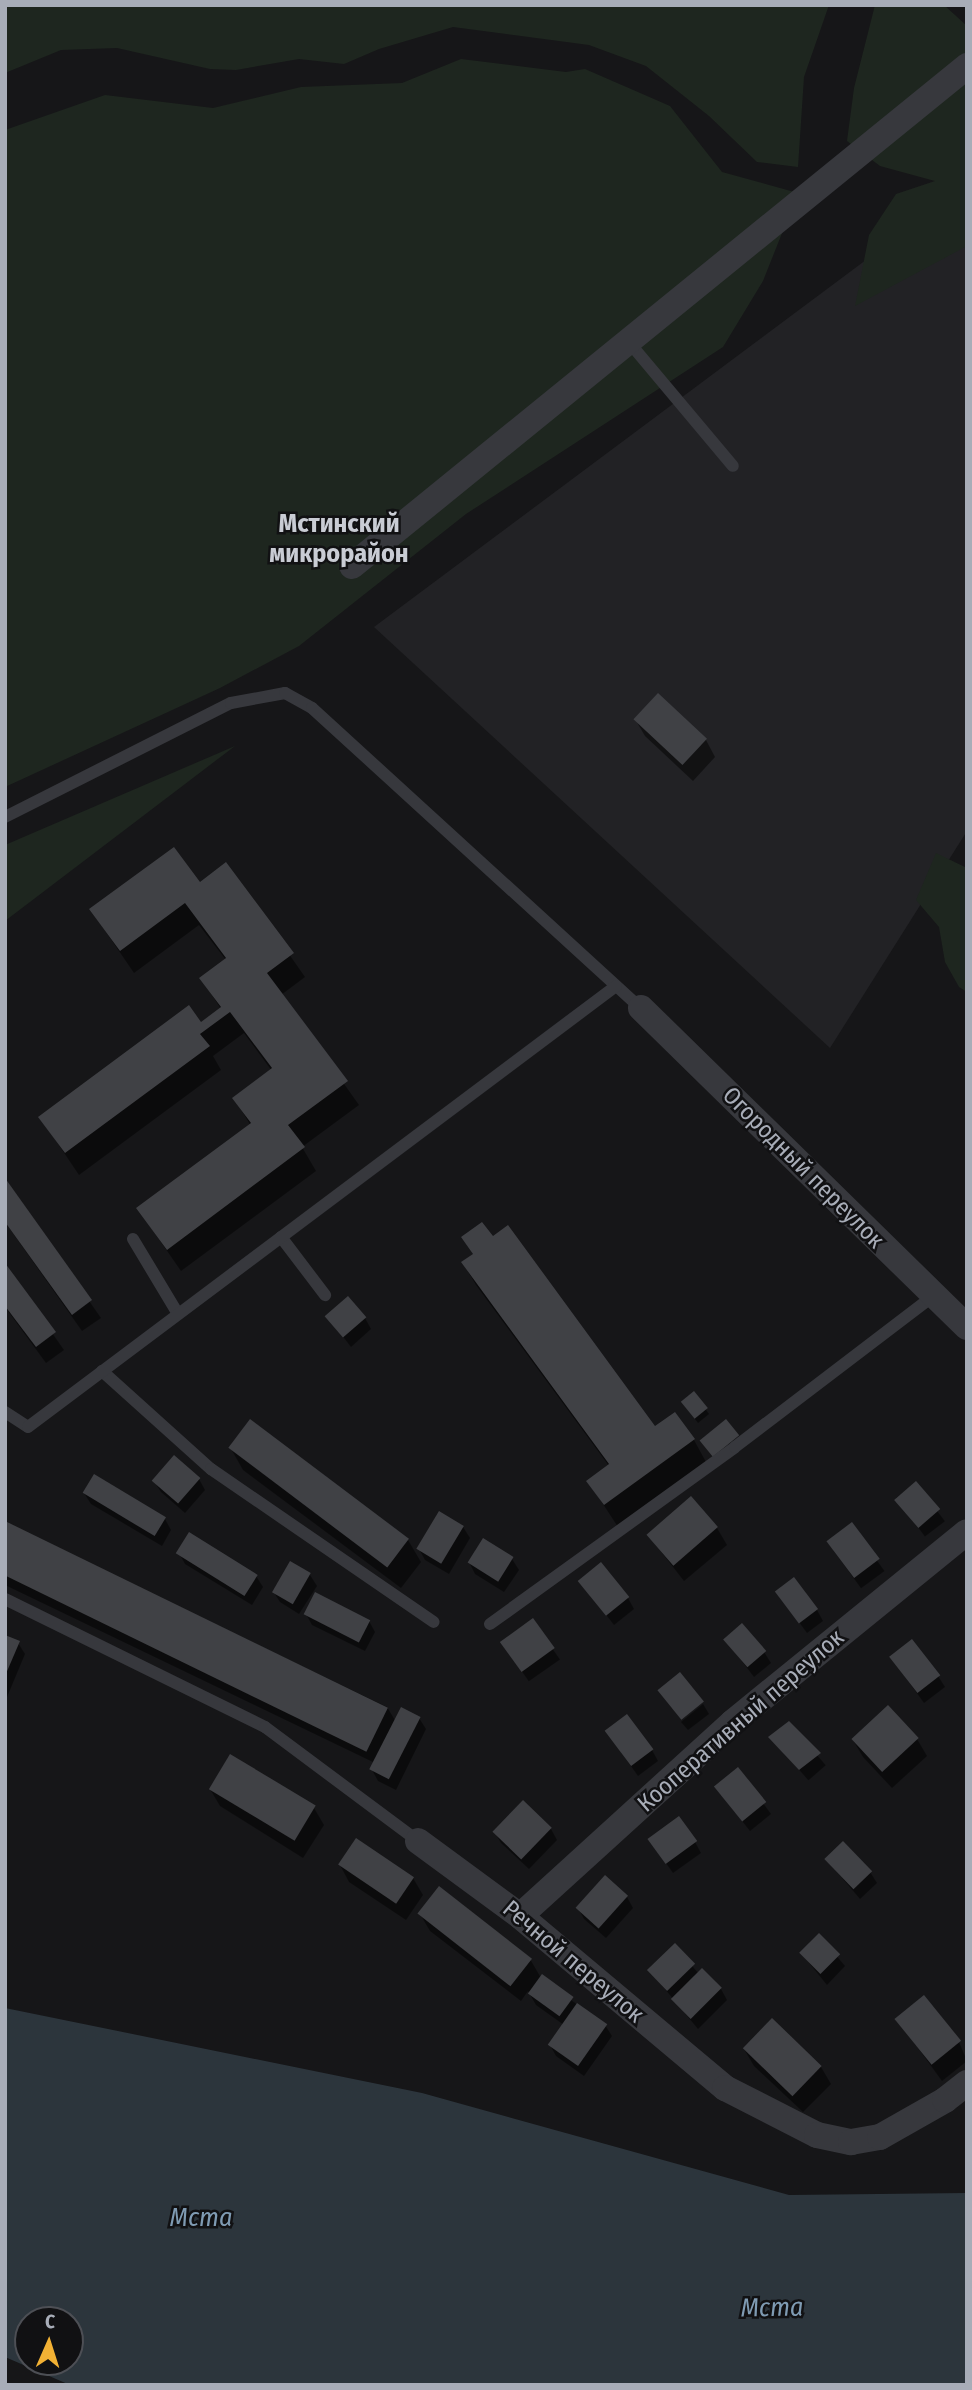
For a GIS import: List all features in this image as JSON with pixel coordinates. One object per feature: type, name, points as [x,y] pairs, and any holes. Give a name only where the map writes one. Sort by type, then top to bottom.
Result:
[{"type":"street","points":[[352,566],[967,66]]},
{"type":"street","name":"Огородный переулок","points":[[641,1008],[967,1327]]},
{"type":"street","name":"Кооперативный переулок","points":[[520,1916],[733,1722],[967,1532]]},
{"type":"street","name":"Речной переулок","points":[[418,1841],[520,1916],[724,2088],[817,2135],[852,2143],[880,2137],[905,2125],[967,2083]]},
{"type":"lane","points":[[628,341],[733,466]]},
{"type":"lane","points":[[5,817],[231,703],[285,693],[312,708],[641,1008]]},
{"type":"lane","points":[[5,1412],[28,1427],[616,986]]},
{"type":"lane","points":[[281,1237],[326,1295]]},
{"type":"lane","points":[[133,1239],[178,1314]]},
{"type":"lane","points":[[491,1624],[736,1447],[933,1296]]},
{"type":"lane","points":[[102,1371],[211,1469],[434,1622]]},
{"type":"lane","points":[[5,1599],[265,1727],[418,1841]]},
{"type":"shaded area","points":[[5,5],[829,5],[804,77],[798,167],[757,162],[709,116],[646,66],[589,45],[453,27],[379,49],[344,64],[299,59],[236,70],[210,69],[117,48],[61,50],[5,73]]},
{"type":"shaded area","points":[[875,5],[944,5],[967,26],[967,246],[855,306],[869,235],[896,194],[935,181],[880,166],[847,141],[854,88]]},
{"type":"shaded area","points":[[461,59],[566,72],[585,69],[670,106],[722,172],[798,193],[763,281],[723,347],[466,514],[299,646],[220,688],[5,787],[5,130],[105,95],[213,108],[301,87],[402,83]]},
{"type":"shaded area","points":[[945,201],[967,226],[967,831],[830,1048],[374,627]]},
{"type":"shaded area","points":[[235,746],[5,921],[5,845]]},
{"type":"shaded area","points":[[936,853],[967,868],[967,992],[959,987],[945,962],[939,927],[916,900]]},
{"type":"water","name":"Мста","points":[[5,2008],[422,2093],[789,2195],[967,2193],[967,2385],[70,2385],[49,2376],[84,2376],[84,2306],[14,2306],[14,2361],[5,2357]]},
{"type":"building","points":[[658,693],[707,739],[682,765],[633,719]]},
{"type":"building","points":[[174,847],[200,882],[226,862],[294,953],[267,973],[348,1081],[288,1125],[305,1147],[167,1250],[136,1208],[251,1123],[232,1098],[272,1068],[230,1012],[200,1034],[210,1046],[65,1153],[38,1117],[189,1005],[201,1022],[221,1007],[199,978],[226,958],[185,903],[120,951],[89,909]]},
{"type":"building","points":[[5,1178],[92,1300],[72,1315],[5,1222]]},
{"type":"building","points":[[482,1222],[493,1236],[508,1225],[655,1426],[675,1412],[695,1439],[604,1505],[586,1481],[609,1464],[461,1262],[473,1254],[461,1237]]},
{"type":"building","points":[[5,1263],[56,1332],[36,1347],[5,1306]]},
{"type":"building","points":[[348,1296],[366,1317],[343,1337],[325,1316]]},
{"type":"building","points":[[694,1391],[708,1408],[695,1419],[681,1402]]},
{"type":"building","points":[[250,1419],[409,1539],[387,1568],[228,1448]]},
{"type":"building","points":[[726,1419],[739,1435],[713,1457],[700,1440]]},
{"type":"building","points":[[174,1455],[200,1478],[178,1504],[152,1481]]},
{"type":"building","points":[[94,1474],[166,1517],[155,1536],[83,1493]]},
{"type":"building","points":[[916,1481],[940,1509],[918,1528],[894,1500]]},
{"type":"building","points":[[691,1496],[718,1527],[673,1566],[646,1535]]},
{"type":"building","points":[[439,1511],[464,1526],[441,1564],[416,1549]]},
{"type":"building","points":[[5,1521],[388,1708],[366,1752],[5,1576]]},
{"type":"building","points":[[852,1522],[880,1559],[854,1578],[826,1541]]},
{"type":"building","points":[[189,1532],[258,1575],[244,1596],[176,1553]]},
{"type":"building","points":[[483,1538],[514,1557],[498,1582],[468,1563]]},
{"type":"building","points":[[290,1561],[311,1573],[293,1604],[272,1592]]},
{"type":"building","points":[[601,1562],[629,1597],[606,1616],[578,1581]]},
{"type":"building","points":[[794,1577],[818,1609],[799,1623],[775,1591]]},
{"type":"building","points":[[315,1592],[370,1620],[359,1642],[304,1614]]},
{"type":"building","points":[[533,1618],[555,1648],[522,1672],[500,1642]]},
{"type":"building","points":[[742,1623],[766,1651],[747,1667],[723,1639]]},
{"type":"building","points":[[5,1635],[20,1641],[5,1676]]},
{"type":"building","points":[[912,1639],[940,1675],[917,1693],[889,1657]]},
{"type":"building","points":[[680,1672],[704,1702],[681,1720],[657,1690]]},
{"type":"building","points":[[888,1705],[919,1738],[882,1772],[851,1739]]},
{"type":"building","points":[[401,1707],[421,1717],[389,1779],[369,1769]]},
{"type":"building","points":[[627,1714],[653,1749],[631,1766],[605,1731]]},
{"type":"building","points":[[789,1721],[821,1753],[799,1770],[768,1737]]},
{"type":"building","points":[[230,1754],[316,1806],[295,1841],[209,1789]]},
{"type":"building","points":[[738,1767],[766,1802],[742,1821],[714,1787]]},
{"type":"building","points":[[523,1800],[552,1828],[521,1859],[492,1832]]},
{"type":"building","points":[[679,1816],[697,1841],[666,1864],[647,1839]]},
{"type":"building","points":[[356,1838],[414,1877],[396,1904],[338,1865]]},
{"type":"building","points":[[843,1841],[872,1871],[853,1889],[824,1859]]},
{"type":"building","points":[[605,1875],[628,1896],[599,1928],[576,1908]]},
{"type":"building","points":[[439,1886],[532,1959],[510,1986],[417,1914]]},
{"type":"building","points":[[819,1933],[840,1954],[820,1974],[799,1953]]},
{"type":"building","points":[[675,1943],[695,1964],[667,1991],[647,1970]]},
{"type":"building","points":[[702,1968],[722,1988],[691,2019],[671,1999]]},
{"type":"building","points":[[542,1974],[574,1997],[559,2016],[528,1993]]},
{"type":"building","points":[[924,1995],[961,2041],[932,2065],[894,2019]]},
{"type":"building","points":[[577,2003],[607,2024],[578,2066],[548,2045]]},
{"type":"building","points":[[772,2018],[822,2066],[792,2096],[743,2048]]},
{"type":"district","name":"Мстинский микрорайон","points":[[339,539]]}]
